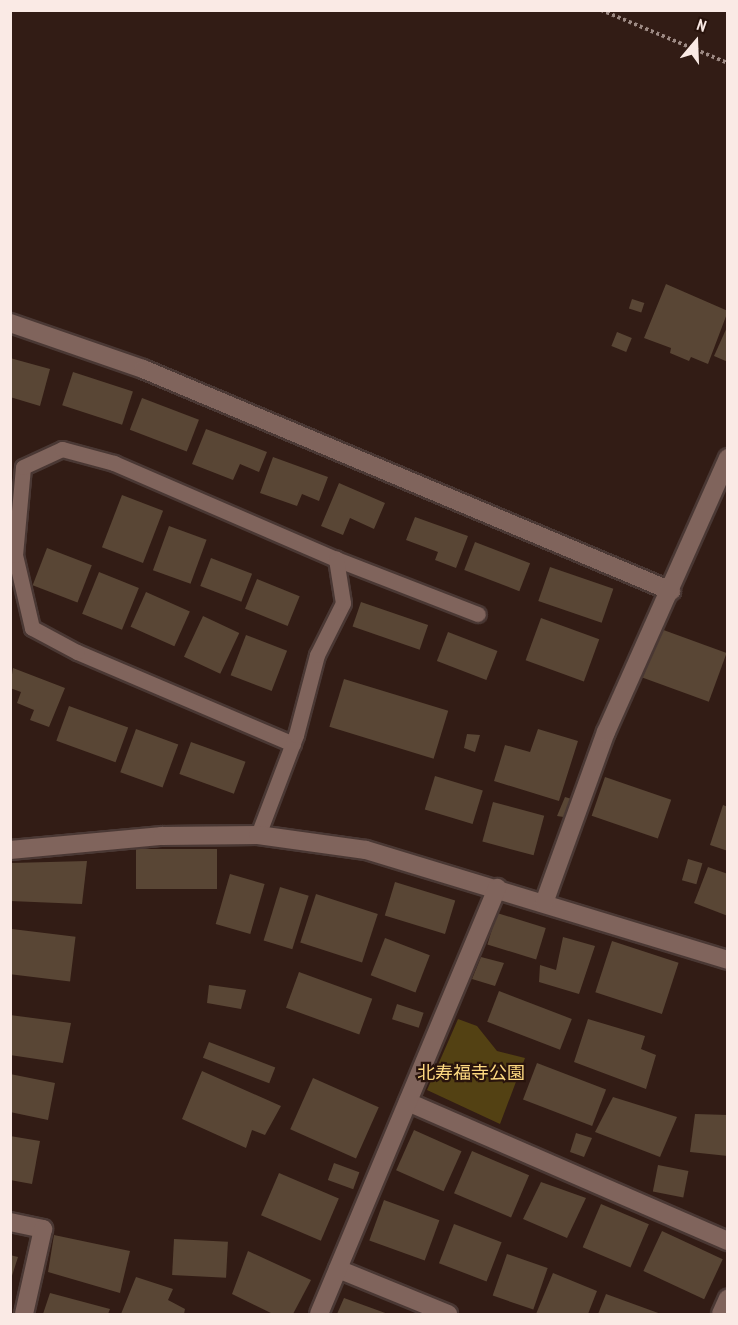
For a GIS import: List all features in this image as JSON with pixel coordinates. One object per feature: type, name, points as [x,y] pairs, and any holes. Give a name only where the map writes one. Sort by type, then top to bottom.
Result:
[{"type":"street","points":[[10,323],[143,369],[670,591]]},
{"type":"street","points":[[544,903],[606,732],[728,458]]},
{"type":"street","points":[[10,850],[162,836],[258,836],[366,850],[728,960]]},
{"type":"street","points":[[319,1314],[497,888]]},
{"type":"street","points":[[408,1102],[728,1240]]},
{"type":"street","points":[[10,1222],[43,1229],[24,1314]]},
{"type":"street","points":[[338,1269],[448,1314]]},
{"type":"street","points":[[720,1314],[728,1298]]},
{"type":"lane","points":[[292,744],[77,652],[32,628],[15,555],[23,467],[62,449],[114,463],[336,559],[478,614]]},
{"type":"lane","points":[[258,836],[292,744],[317,656],[343,603],[336,559]]},
{"type":"path","points":[[601,10],[728,63]]},
{"type":"green space","name":"北寿福寺公園","points":[[458,1019],[477,1026],[497,1051],[525,1058],[500,1124],[427,1090]]},
{"type":"building","points":[[666,284],[728,311],[708,364],[691,357],[689,361],[670,353],[671,348],[644,338]]},
{"type":"building","points":[[632,299],[644,303],[641,313],[629,309]]},
{"type":"building","points":[[728,325],[728,362],[714,356]]},
{"type":"building","points":[[617,332],[632,338],[626,352],[611,346]]},
{"type":"building","points":[[10,358],[50,369],[40,406],[10,397]]},
{"type":"building","points":[[73,372],[133,391],[122,425],[62,405]]},
{"type":"building","points":[[142,398],[199,420],[187,452],[130,430]]},
{"type":"building","points":[[206,429],[267,452],[259,472],[240,464],[233,480],[192,464]]},
{"type":"building","points":[[273,457],[328,477],[319,501],[302,494],[297,506],[260,493]]},
{"type":"building","points":[[339,483],[385,503],[374,529],[350,518],[343,535],[321,526]]},
{"type":"building","points":[[122,495],[163,511],[143,563],[102,547]]},
{"type":"building","points":[[415,517],[468,536],[456,568],[435,560],[438,552],[406,540]]},
{"type":"building","points":[[169,526],[207,540],[191,584],[153,570]]},
{"type":"building","points":[[475,542],[530,563],[519,591],[464,570]]},
{"type":"building","points":[[47,548],[92,565],[77,603],[33,585]]},
{"type":"building","points":[[211,558],[252,574],[241,602],[200,586]]},
{"type":"building","points":[[550,567],[613,589],[602,623],[538,601]]},
{"type":"building","points":[[99,572],[139,588],[122,630],[82,614]]},
{"type":"building","points":[[257,579],[300,596],[288,626],[245,609]]},
{"type":"building","points":[[146,592],[190,612],[174,646],[131,627]]},
{"type":"building","points":[[361,602],[428,625],[420,650],[353,627]]},
{"type":"building","points":[[203,616],[239,633],[220,674],[184,657]]},
{"type":"building","points":[[541,618],[599,639],[584,681],[526,660]]},
{"type":"building","points":[[658,628],[727,653],[709,702],[640,677]]},
{"type":"building","points":[[448,632],[497,651],[486,680],[437,661]]},
{"type":"building","points":[[246,635],[287,651],[272,691],[231,675]]},
{"type":"building","points":[[13,668],[65,688],[49,727],[30,720],[34,710],[17,703],[21,692],[10,688]]},
{"type":"building","points":[[344,679],[448,711],[434,759],[329,727]]},
{"type":"building","points":[[69,706],[128,728],[116,762],[56,741]]},
{"type":"building","points":[[136,729],[178,744],[163,788],[120,772]]},
{"type":"building","points":[[538,729],[578,741],[559,801],[494,781],[505,745],[530,752]]},
{"type":"building","points":[[467,734],[480,735],[475,752],[464,748]]},
{"type":"building","points":[[191,742],[246,762],[234,794],[179,774]]},
{"type":"building","points":[[435,776],[483,791],[473,824],[425,809]]},
{"type":"building","points":[[605,777],[671,800],[658,839],[592,816]]},
{"type":"building","points":[[565,797],[575,800],[570,818],[557,816]]},
{"type":"building","points":[[493,802],[544,816],[534,855],[482,842]]},
{"type":"building","points":[[723,805],[728,807],[728,851],[710,845]]},
{"type":"building","points":[[136,849],[217,849],[217,889],[136,889]]},
{"type":"building","points":[[688,859],[702,863],[696,884],[682,880]]},
{"type":"building","points":[[87,861],[82,904],[10,901],[11,863]]},
{"type":"building","points":[[708,867],[728,874],[728,916],[694,903]]},
{"type":"building","points":[[230,874],[265,884],[250,934],[216,924]]},
{"type":"building","points":[[395,882],[455,900],[445,934],[385,915]]},
{"type":"building","points":[[280,887],[309,896],[292,949],[264,941]]},
{"type":"building","points":[[316,894],[378,914],[362,963],[300,943]]},
{"type":"building","points":[[497,913],[546,928],[536,959],[487,945]]},
{"type":"building","points":[[12,929],[76,937],[70,981],[10,974]]},
{"type":"building","points":[[563,937],[595,946],[579,994],[539,982],[540,965],[556,970]]},
{"type":"building","points":[[385,938],[430,955],[415,993],[371,975]]},
{"type":"building","points":[[612,941],[679,963],[662,1014],[595,992]]},
{"type":"building","points":[[481,957],[504,963],[495,986],[472,979]]},
{"type":"building","points":[[299,972],[372,999],[359,1034],[286,1008]]},
{"type":"building","points":[[209,985],[246,990],[241,1009],[207,1003]]},
{"type":"building","points":[[499,991],[572,1019],[560,1050],[487,1022]]},
{"type":"building","points":[[397,1004],[424,1013],[419,1028],[392,1019]]},
{"type":"building","points":[[10,1015],[71,1023],[63,1063],[10,1055]]},
{"type":"building","points":[[588,1019],[645,1036],[641,1049],[656,1055],[646,1089],[574,1062]]},
{"type":"building","points":[[209,1042],[275,1067],[269,1083],[203,1058]]},
{"type":"building","points":[[537,1063],[606,1090],[592,1126],[523,1099]]},
{"type":"building","points":[[202,1071],[281,1106],[265,1135],[252,1130],[246,1148],[182,1119]]},
{"type":"building","points":[[10,1074],[55,1083],[48,1120],[10,1112]]},
{"type":"building","points":[[313,1078],[379,1107],[356,1158],[290,1129]]},
{"type":"building","points":[[613,1097],[677,1117],[660,1157],[595,1132]]},
{"type":"building","points":[[695,1114],[728,1115],[728,1156],[690,1152]]},
{"type":"building","points":[[414,1130],[462,1151],[444,1191],[396,1170]]},
{"type":"building","points":[[576,1133],[592,1138],[584,1157],[570,1152]]},
{"type":"building","points":[[10,1136],[40,1141],[32,1184],[10,1180]]},
{"type":"building","points":[[472,1151],[529,1175],[511,1218],[454,1193]]},
{"type":"building","points":[[334,1163],[359,1172],[353,1189],[328,1180]]},
{"type":"building","points":[[658,1165],[688,1171],[683,1197],[653,1192]]},
{"type":"building","points":[[279,1173],[339,1198],[321,1241],[261,1215]]},
{"type":"building","points":[[541,1182],[586,1198],[567,1238],[523,1219]]},
{"type":"building","points":[[384,1200],[439,1220],[425,1261],[369,1240]]},
{"type":"building","points":[[601,1204],[649,1224],[631,1268],[583,1247]]},
{"type":"building","points":[[454,1224],[502,1242],[487,1281],[439,1263]]},
{"type":"building","points":[[662,1231],[723,1259],[704,1299],[643,1271]]},
{"type":"building","points":[[54,1235],[130,1251],[120,1293],[48,1272]]},
{"type":"building","points":[[174,1239],[228,1242],[226,1278],[172,1275]]},
{"type":"building","points":[[248,1251],[311,1280],[293,1314],[273,1314],[232,1294]]},
{"type":"building","points":[[507,1254],[548,1268],[533,1310],[493,1296]]},
{"type":"building","points":[[10,1255],[18,1257],[11,1279],[10,1279]]},
{"type":"building","points":[[553,1273],[597,1291],[588,1314],[536,1314]]},
{"type":"building","points":[[136,1277],[173,1289],[168,1300],[185,1309],[184,1314],[121,1314]]},
{"type":"building","points":[[50,1293],[110,1309],[108,1314],[43,1314]]},
{"type":"building","points":[[606,1294],[661,1314],[598,1314]]},
{"type":"building","points":[[344,1298],[388,1314],[337,1314]]}]
